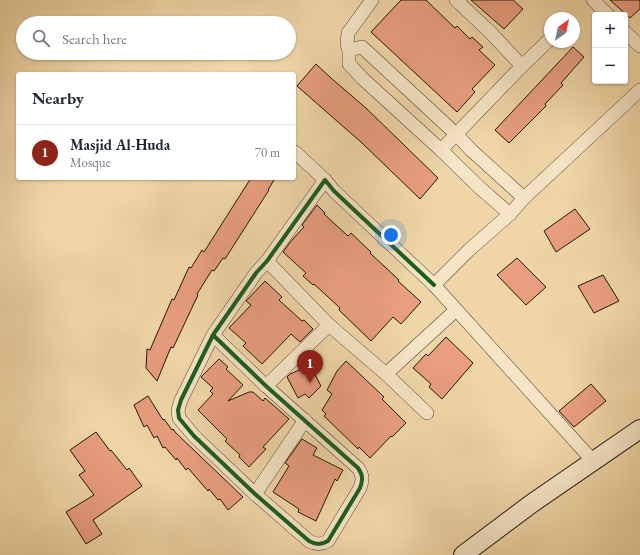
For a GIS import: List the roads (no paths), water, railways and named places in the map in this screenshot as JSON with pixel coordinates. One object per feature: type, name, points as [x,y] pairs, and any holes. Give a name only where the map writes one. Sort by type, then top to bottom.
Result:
[{"type":"street","points":[[372,0],[348,33],[347,44],[349,50],[349,64],[362,78],[441,150],[480,188],[510,214]]},
{"type":"street","points":[[456,0],[489,31],[522,66]]},
{"type":"street","points":[[592,0],[605,12]]},
{"type":"street","points":[[628,35],[640,46]]},
{"type":"street","points":[[441,150],[544,45]]},
{"type":"street","points":[[349,50],[362,47],[524,198]]},
{"type":"street","points":[[434,285],[469,250],[510,214],[524,198],[640,90]]},
{"type":"street","points":[[296,153],[325,180],[334,191],[434,285],[593,461]]},
{"type":"street","points":[[213,335],[266,386],[362,472],[363,480],[360,488],[328,541],[314,544],[309,541],[255,494],[194,436],[179,418],[178,410],[181,400],[213,335],[256,273],[267,261],[325,180]]},
{"type":"street","points":[[267,261],[330,325],[386,374],[427,413]]},
{"type":"street","points":[[386,374],[456,310]]},
{"type":"street","points":[[266,386],[330,325]]},
{"type":"street","points":[[255,494],[305,420]]},
{"type":"street","points":[[463,555],[531,504],[640,429]]},
{"type":"place","name":"Masjid Al-Huda","points":[[310,383]]}]
